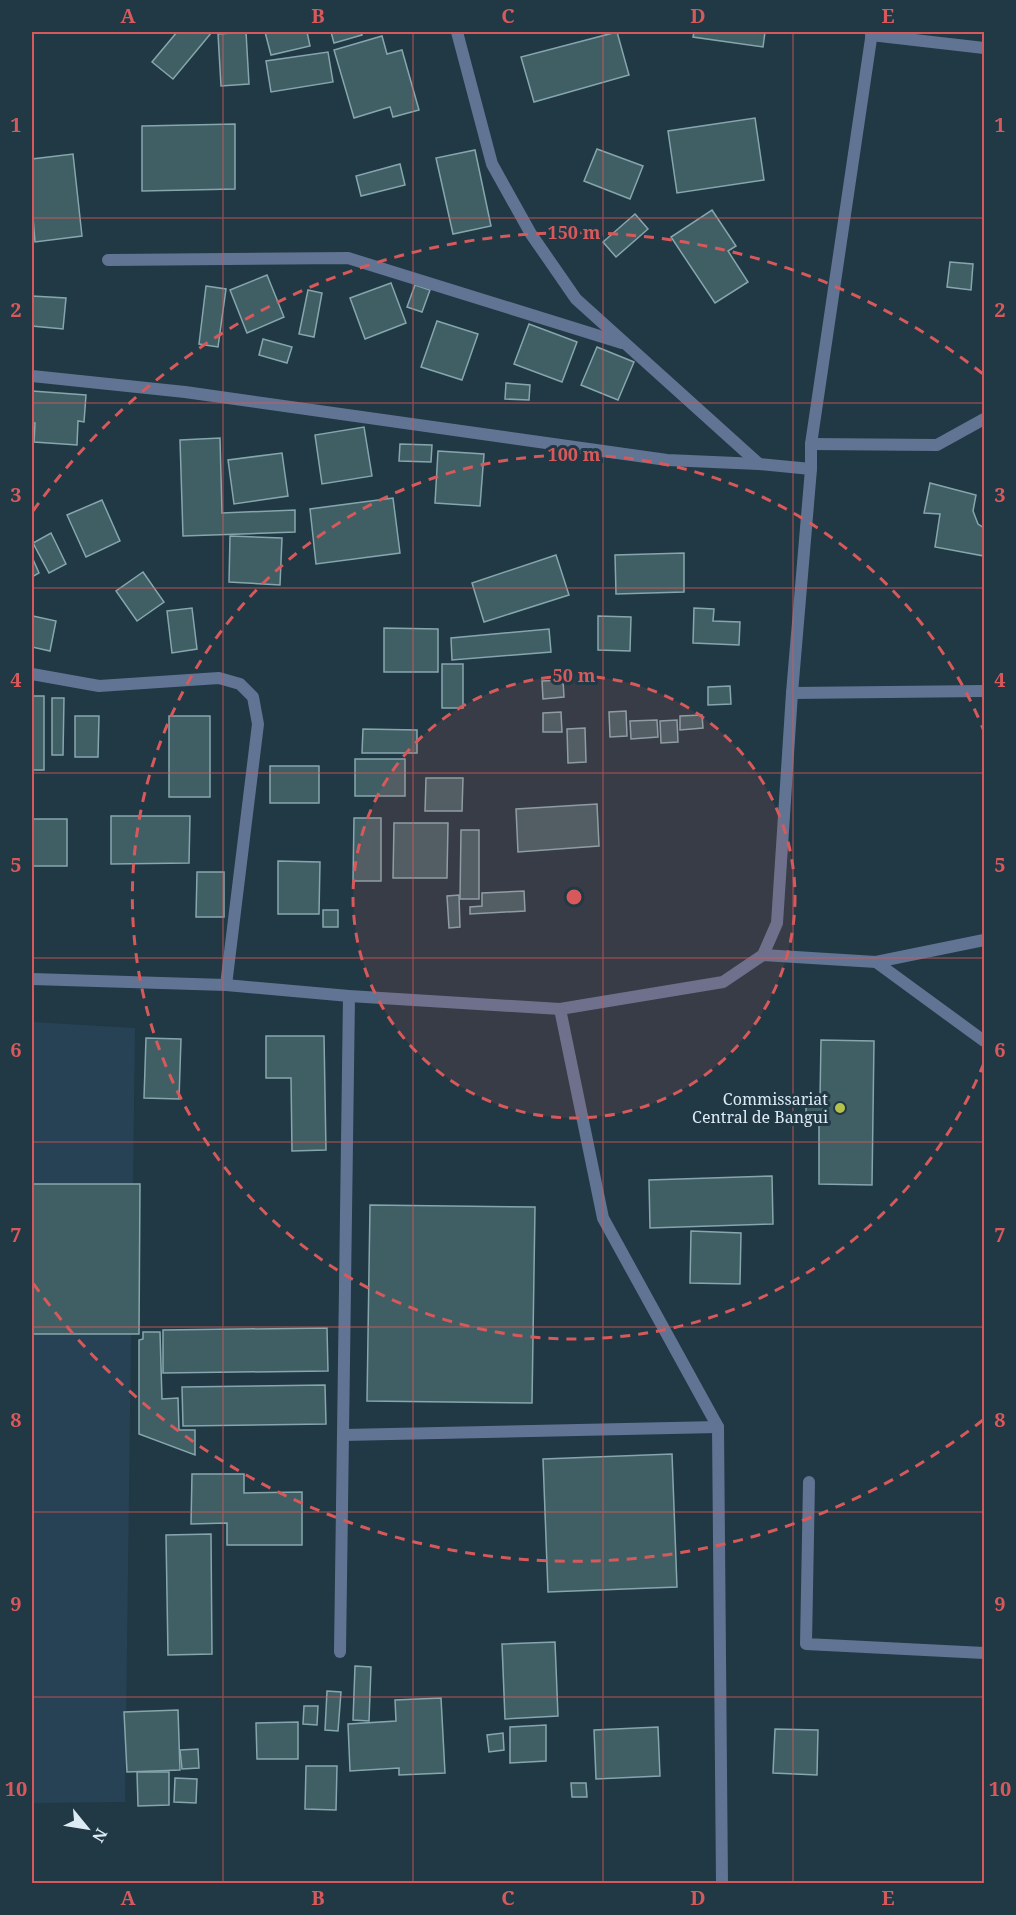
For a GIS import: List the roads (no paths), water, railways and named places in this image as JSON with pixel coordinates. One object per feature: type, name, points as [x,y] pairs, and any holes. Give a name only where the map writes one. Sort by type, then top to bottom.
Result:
[{"type":"street","points":[[457,32],[492,164],[531,234],[576,299],[759,464]]},
{"type":"street","points":[[32,979],[226,985],[349,996],[560,1009],[723,982],[763,955],[777,923],[811,444],[871,33],[984,48]]},
{"type":"street","points":[[108,260],[348,258],[625,344]]},
{"type":"street","points":[[32,376],[185,392],[667,460],[811,469]]},
{"type":"street","points":[[811,444],[937,445],[984,419]]},
{"type":"street","points":[[32,674],[99,686],[219,678],[240,684],[253,697],[258,724],[226,985]]},
{"type":"street","points":[[792,693],[984,692]]},
{"type":"street","points":[[763,955],[876,962],[984,940]]},
{"type":"street","points":[[876,962],[984,1041]]},
{"type":"street","points":[[340,1652],[349,996]]},
{"type":"street","points":[[560,1009],[603,1218],[718,1427],[722,1884]]},
{"type":"street","points":[[343,1435],[718,1427]]},
{"type":"street","points":[[809,1482],[806,1644],[984,1653]]},
{"type":"place","name":"Commissariat Central de Bangui","points":[[840,1108]]}]
